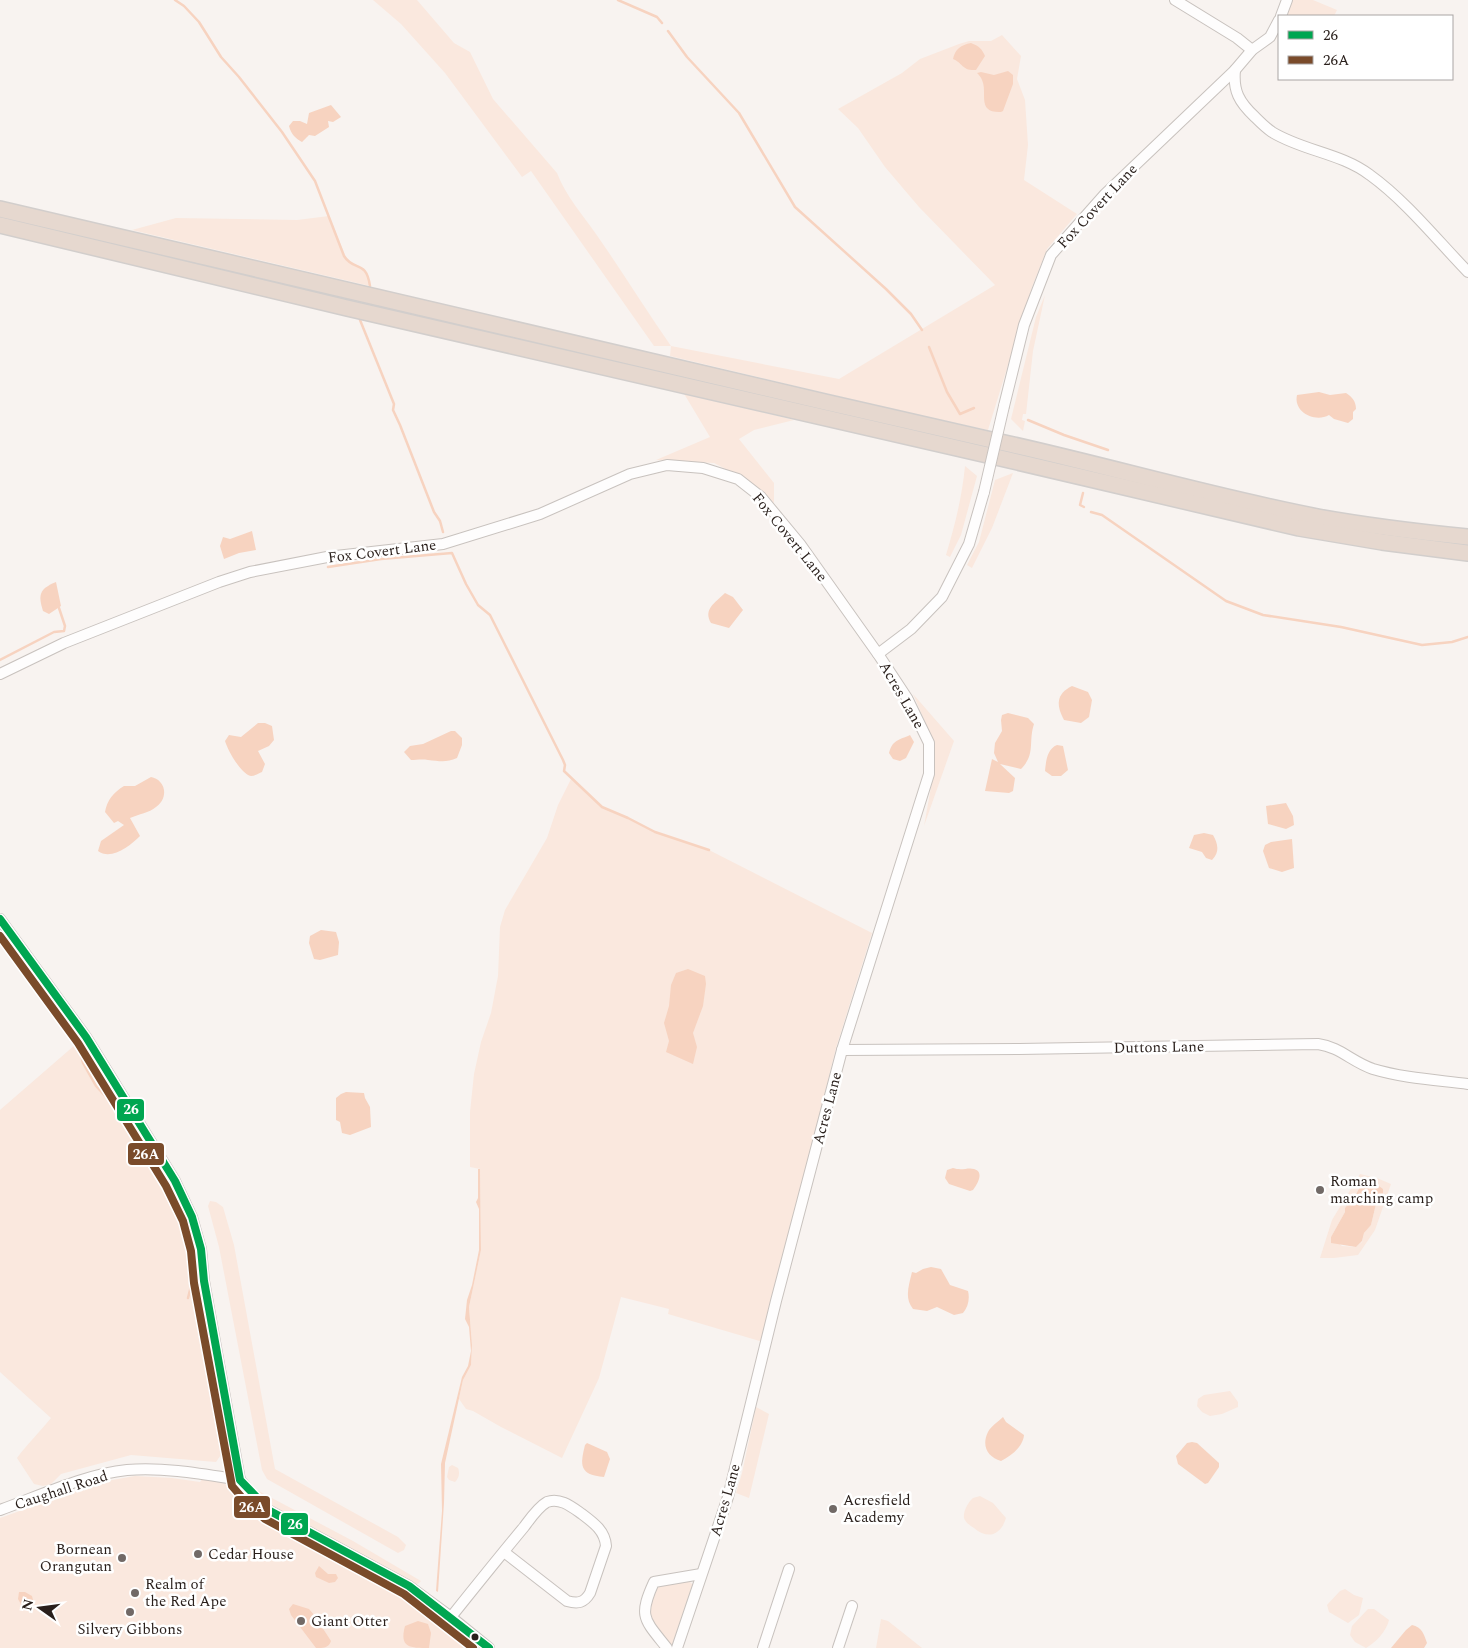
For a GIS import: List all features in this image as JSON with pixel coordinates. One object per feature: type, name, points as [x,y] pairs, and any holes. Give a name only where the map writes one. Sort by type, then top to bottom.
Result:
[{"type":"highway","points":[[0,209],[1223,496],[1320,517],[1388,528],[1468,537]]},
{"type":"highway","points":[[0,225],[347,308],[1299,528],[1382,542],[1468,553]]},
{"type":"street","points":[[1175,0],[1237,38],[1252,50]]},
{"type":"street","points":[[1281,15],[1287,0]]},
{"type":"street","name":"Fox Covert Lane","points":[[0,674],[64,642],[219,582],[250,572],[328,557],[443,544],[540,514],[630,474],[666,465],[703,468],[738,479],[761,497],[800,544],[878,654],[910,629],[942,597],[969,544],[984,492],[1024,325],[1051,255],[1105,194],[1235,70],[1252,50],[1270,37],[1278,22]]},
{"type":"street","points":[[1235,70],[1234,84],[1238,96],[1247,109],[1270,131],[1299,144],[1349,162],[1369,174],[1392,193],[1468,272]]},
{"type":"street","name":"Acres Lane","points":[[677,1648],[728,1497],[776,1301],[842,1050],[929,774],[929,743],[907,698],[878,654]]},
{"type":"street","points":[[0,919],[86,1037],[175,1181],[192,1217],[201,1250],[204,1281],[240,1480],[270,1511],[409,1586],[489,1648]]},
{"type":"street","name":"Duttons Lane","points":[[842,1050],[1318,1044],[1329,1045],[1342,1051],[1360,1064],[1373,1069],[1468,1084]]},
{"type":"street","name":"Caughall Road","points":[[0,1510],[83,1480],[126,1470],[170,1469],[240,1480]]},
{"type":"street","points":[[451,1617],[504,1552],[541,1507],[548,1502],[559,1501],[567,1503],[602,1531],[606,1538],[606,1546],[590,1593],[582,1602],[567,1601],[504,1552]]},
{"type":"street","points":[[762,1648],[789,1569]]},
{"type":"street","points":[[667,1648],[645,1617],[644,1606],[647,1597],[654,1582],[701,1574]]},
{"type":"street","points":[[838,1648],[852,1606]]},
{"type":"shaded area","points":[[373,0],[417,0],[454,43],[470,52],[493,99],[557,173],[570,197],[671,346],[654,346],[531,171],[522,177],[445,73],[401,24]]},
{"type":"shaded area","points":[[1292,0],[1313,0],[1337,10],[1334,15],[1286,14]]},
{"type":"shaded area","points":[[1002,35],[1021,56],[1017,79],[1025,100],[1028,145],[1024,180],[1077,214],[1047,249],[1032,287],[988,430],[908,413],[670,356],[671,346],[839,379],[995,285],[919,207],[885,167],[858,128],[838,109],[902,73],[920,59],[969,41],[991,41]]},
{"type":"shaded area","points":[[971,43],[980,48],[985,56],[976,70],[965,68],[953,59],[959,48]]},
{"type":"shaded area","points":[[1008,71],[1013,75],[1013,84],[1003,111],[988,109],[984,101],[984,85],[977,73],[994,75]]},
{"type":"shaded area","points":[[331,105],[341,117],[333,122],[328,121],[329,127],[315,136],[309,135],[302,142],[294,136],[289,126],[293,121],[307,124],[309,113]]},
{"type":"shaded area","points":[[329,216],[348,262],[358,265],[366,272],[370,286],[132,230],[176,218],[297,220]]},
{"type":"shaded area","points":[[1045,295],[1033,351],[1026,414],[1023,414],[1022,420],[1025,421],[1023,431],[1011,419],[1036,317]]},
{"type":"shaded area","points":[[683,392],[794,420],[754,430],[739,439],[774,483],[774,503],[745,479],[714,463],[656,460],[710,437]]},
{"type":"shaded area","points":[[1319,392],[1330,395],[1346,393],[1356,406],[1353,412],[1353,419],[1348,423],[1334,419],[1329,415],[1318,418],[1312,417],[1302,411],[1298,406],[1297,395]]},
{"type":"shaded area","points":[[965,466],[977,476],[961,535],[950,557],[946,555],[958,511]]},
{"type":"shaded area","points":[[1013,473],[992,528],[972,568],[967,565],[979,542],[995,480]]},
{"type":"shaded area","points":[[252,531],[256,550],[239,553],[224,559],[220,546],[223,537],[230,539]]},
{"type":"shaded area","points":[[56,582],[61,606],[49,614],[43,611],[40,597],[46,587]]},
{"type":"shaded area","points":[[725,593],[733,597],[743,610],[729,628],[711,623],[708,614],[711,606]]},
{"type":"shaded area","points":[[1072,686],[1088,692],[1092,700],[1089,717],[1081,723],[1064,720],[1059,705],[1060,696]]},
{"type":"shaded area","points":[[913,694],[954,741],[924,826],[935,765],[932,738]]},
{"type":"shaded area","points":[[1008,713],[1028,718],[1034,724],[1029,758],[1021,769],[1000,764],[1015,778],[1013,791],[1009,793],[985,791],[992,759],[998,762],[994,753],[995,743],[1002,731],[1002,715]]},
{"type":"shaded area","points":[[258,723],[272,726],[274,740],[269,746],[258,751],[265,764],[262,772],[251,776],[239,767],[225,741],[229,735],[241,737]]},
{"type":"shaded area","points":[[451,731],[455,731],[462,738],[462,745],[457,758],[449,761],[411,760],[404,752],[410,746],[423,744]]},
{"type":"shaded area","points":[[910,735],[914,742],[906,758],[900,761],[893,759],[889,753],[892,745],[896,741]]},
{"type":"shaded area","points":[[1057,745],[1063,746],[1068,770],[1061,776],[1052,776],[1045,771],[1046,763],[1049,752]]},
{"type":"shaded area","points":[[151,777],[163,785],[164,794],[163,799],[153,809],[130,818],[140,836],[120,851],[103,854],[98,851],[101,841],[124,825],[118,821],[114,823],[105,812],[107,804],[112,797],[124,786],[135,786]]},
{"type":"shaded area","points":[[571,779],[602,807],[655,832],[709,850],[872,933],[836,1048],[763,1342],[668,1314],[669,1309],[621,1297],[599,1378],[562,1458],[466,1409],[459,1399],[463,1380],[471,1365],[472,1345],[469,1307],[481,1250],[480,1169],[470,1167],[470,1112],[474,1074],[481,1042],[491,1013],[498,976],[500,927],[505,910],[547,838],[558,805]]},
{"type":"shaded area","points":[[1286,803],[1293,816],[1294,825],[1286,829],[1268,824],[1266,806]]},
{"type":"shaded area","points":[[1204,833],[1213,835],[1216,842],[1217,851],[1212,860],[1206,858],[1202,852],[1189,848],[1194,835]]},
{"type":"shaded area","points":[[1292,839],[1294,868],[1282,872],[1269,868],[1263,851],[1265,845],[1271,842]]},
{"type":"shaded area","points":[[321,930],[336,932],[339,942],[338,955],[320,960],[314,959],[309,943],[310,936]]},
{"type":"shaded area","points":[[688,969],[705,976],[706,984],[703,1006],[693,1033],[697,1047],[693,1064],[666,1052],[669,1041],[664,1023],[669,1006],[671,985],[676,973]]},
{"type":"shaded area","points":[[83,1038],[172,1177],[201,1276],[227,1446],[216,1462],[131,1455],[61,1474],[51,1484],[43,1486],[34,1484],[17,1458],[51,1418],[0,1372],[0,1110]]},
{"type":"shaded area","points":[[346,1092],[364,1093],[370,1107],[371,1127],[350,1135],[342,1133],[340,1122],[336,1120],[336,1098]]},
{"type":"shaded area","points":[[953,1168],[972,1169],[979,1173],[979,1179],[973,1190],[970,1191],[949,1184],[945,1178],[947,1170]]},
{"type":"shaded area","points":[[478,1169],[480,1169],[481,1250],[469,1307],[472,1345],[471,1365],[463,1380],[445,1463],[438,1592],[436,1591],[442,1511],[441,1464],[462,1377],[468,1366],[471,1351],[469,1327],[465,1319],[467,1300],[479,1250],[479,1209],[476,1202],[478,1198]]},
{"type":"shaded area","points":[[1360,1174],[1391,1184],[1375,1230],[1358,1255],[1320,1258],[1332,1220]],"holes":[[[1369,1180],[1383,1194],[1376,1204],[1371,1225],[1364,1233],[1362,1242],[1356,1247],[1342,1246],[1331,1237],[1345,1212],[1345,1208],[1355,1196],[1360,1185]]]},
{"type":"shaded area","points":[[1364,1179],[1369,1179],[1383,1189],[1383,1194],[1376,1204],[1371,1225],[1364,1233],[1362,1241],[1356,1247],[1331,1243],[1331,1237],[1345,1212],[1345,1208],[1355,1196]]},
{"type":"shaded area","points":[[210,1201],[216,1202],[223,1207],[234,1245],[275,1469],[398,1537],[406,1545],[404,1550],[398,1553],[267,1479],[262,1470],[219,1247],[208,1206]]},
{"type":"shaded area","points":[[931,1267],[941,1269],[950,1285],[968,1291],[968,1303],[963,1313],[954,1315],[937,1307],[927,1311],[913,1309],[910,1305],[908,1296],[912,1272],[916,1273]]},
{"type":"shaded area","points":[[1230,1391],[1238,1402],[1238,1407],[1222,1414],[1210,1416],[1202,1412],[1197,1406],[1198,1399],[1204,1395]]},
{"type":"shaded area","points":[[756,1407],[769,1414],[749,1498],[736,1493]]},
{"type":"shaded area","points":[[1003,1417],[1006,1422],[1024,1435],[1016,1451],[1001,1461],[989,1454],[985,1442],[989,1430]]},
{"type":"shaded area","points":[[587,1443],[607,1452],[610,1459],[604,1477],[590,1474],[583,1468],[582,1458]]},
{"type":"shaded area","points":[[1187,1443],[1197,1443],[1219,1463],[1219,1467],[1208,1483],[1205,1484],[1178,1464],[1176,1456]]},
{"type":"shaded area","points":[[452,1465],[459,1470],[455,1482],[447,1477],[449,1467]]},
{"type":"shaded area","points":[[135,1476],[200,1482],[203,1478],[220,1481],[275,1522],[385,1578],[444,1620],[478,1648],[0,1648],[0,1518],[101,1482]]},
{"type":"shaded area","points":[[251,1487],[353,1541],[421,1581],[415,1584],[272,1506]]},
{"type":"shaded area","points":[[980,1496],[993,1503],[1006,1518],[1001,1528],[993,1534],[989,1535],[979,1532],[967,1523],[964,1518],[964,1512],[969,1502],[973,1498]]},
{"type":"shaded area","points":[[319,1566],[328,1574],[336,1574],[338,1578],[335,1582],[329,1583],[316,1577],[315,1573]]},
{"type":"shaded area","points":[[688,1580],[692,1584],[693,1590],[676,1642],[670,1645],[649,1619],[648,1607],[656,1587],[660,1584]]},
{"type":"shaded area","points":[[1345,1589],[1363,1598],[1359,1615],[1348,1623],[1329,1612],[1327,1605],[1340,1591]]},
{"type":"shaded area","points":[[19,1592],[25,1592],[32,1596],[35,1608],[22,1606],[18,1599]]},
{"type":"shaded area","points":[[293,1604],[309,1609],[315,1616],[314,1623],[320,1624],[331,1641],[329,1645],[323,1648],[316,1648],[291,1615],[289,1609]]},
{"type":"shaded area","points":[[1368,1609],[1374,1609],[1389,1620],[1386,1629],[1366,1648],[1355,1642],[1350,1635],[1352,1626]]},
{"type":"shaded area","points":[[881,1619],[888,1621],[922,1648],[876,1648]]},
{"type":"shaded area","points":[[418,1621],[428,1624],[431,1633],[429,1648],[411,1647],[405,1643],[405,1626]]},
{"type":"shaded area","points":[[1412,1625],[1418,1627],[1424,1634],[1427,1643],[1424,1648],[1391,1648],[1406,1630]]},
{"type":"waterway","points":[[175,0],[184,6],[199,22],[221,57],[282,132],[315,181],[344,256],[352,264],[366,272],[370,286]]},
{"type":"waterway","points":[[618,0],[657,17],[662,23]]},
{"type":"waterway","points":[[668,31],[687,57],[739,113],[795,207],[886,289],[911,314],[922,330]]},
{"type":"waterway","points":[[360,320],[394,404],[393,410],[443,532]]},
{"type":"waterway","points":[[929,347],[947,392],[960,414],[974,408]]},
{"type":"waterway","points":[[1028,420],[1108,450]]},
{"type":"waterway","points":[[1083,493],[1080,505],[1084,507]]},
{"type":"waterway","points":[[1091,512],[1102,515],[1226,601],[1263,615],[1341,627],[1422,645],[1452,642],[1468,637]]},
{"type":"waterway","points":[[328,567],[381,559],[452,553],[478,605],[490,615],[563,760],[565,765],[564,771],[602,807],[655,832],[709,850]]},
{"type":"waterway","points":[[0,660],[54,632],[64,631],[65,626],[59,608]]},
{"type":"waterway","points":[[78,1043],[83,1063],[96,1086],[121,1113],[135,1145],[161,1178],[176,1212],[188,1252],[191,1286],[188,1298]]},
{"type":"transit line","name":"26","points":[[0,919],[86,1037],[175,1181],[192,1217],[201,1249],[204,1281],[240,1480],[270,1511],[409,1586],[489,1648]]},
{"type":"transit line","name":"26A","points":[[0,936],[78,1043],[166,1186],[183,1221],[191,1251],[194,1283],[232,1486],[265,1519],[404,1594],[473,1648]]},
{"type":"place","name":"Roman marching camp","points":[[1320,1190]]},
{"type":"place","name":"Acresfield Academy","points":[[833,1509]]},
{"type":"place","name":"Cedar House","points":[[198,1554]]},
{"type":"place","name":"Bornean Orangutan","points":[[122,1558]]},
{"type":"place","name":"Realm of the Red Ape","points":[[135,1593]]},
{"type":"place","name":"Silvery Gibbons","points":[[130,1612]]},
{"type":"place","name":"Giant Otter","points":[[301,1621]]}]
